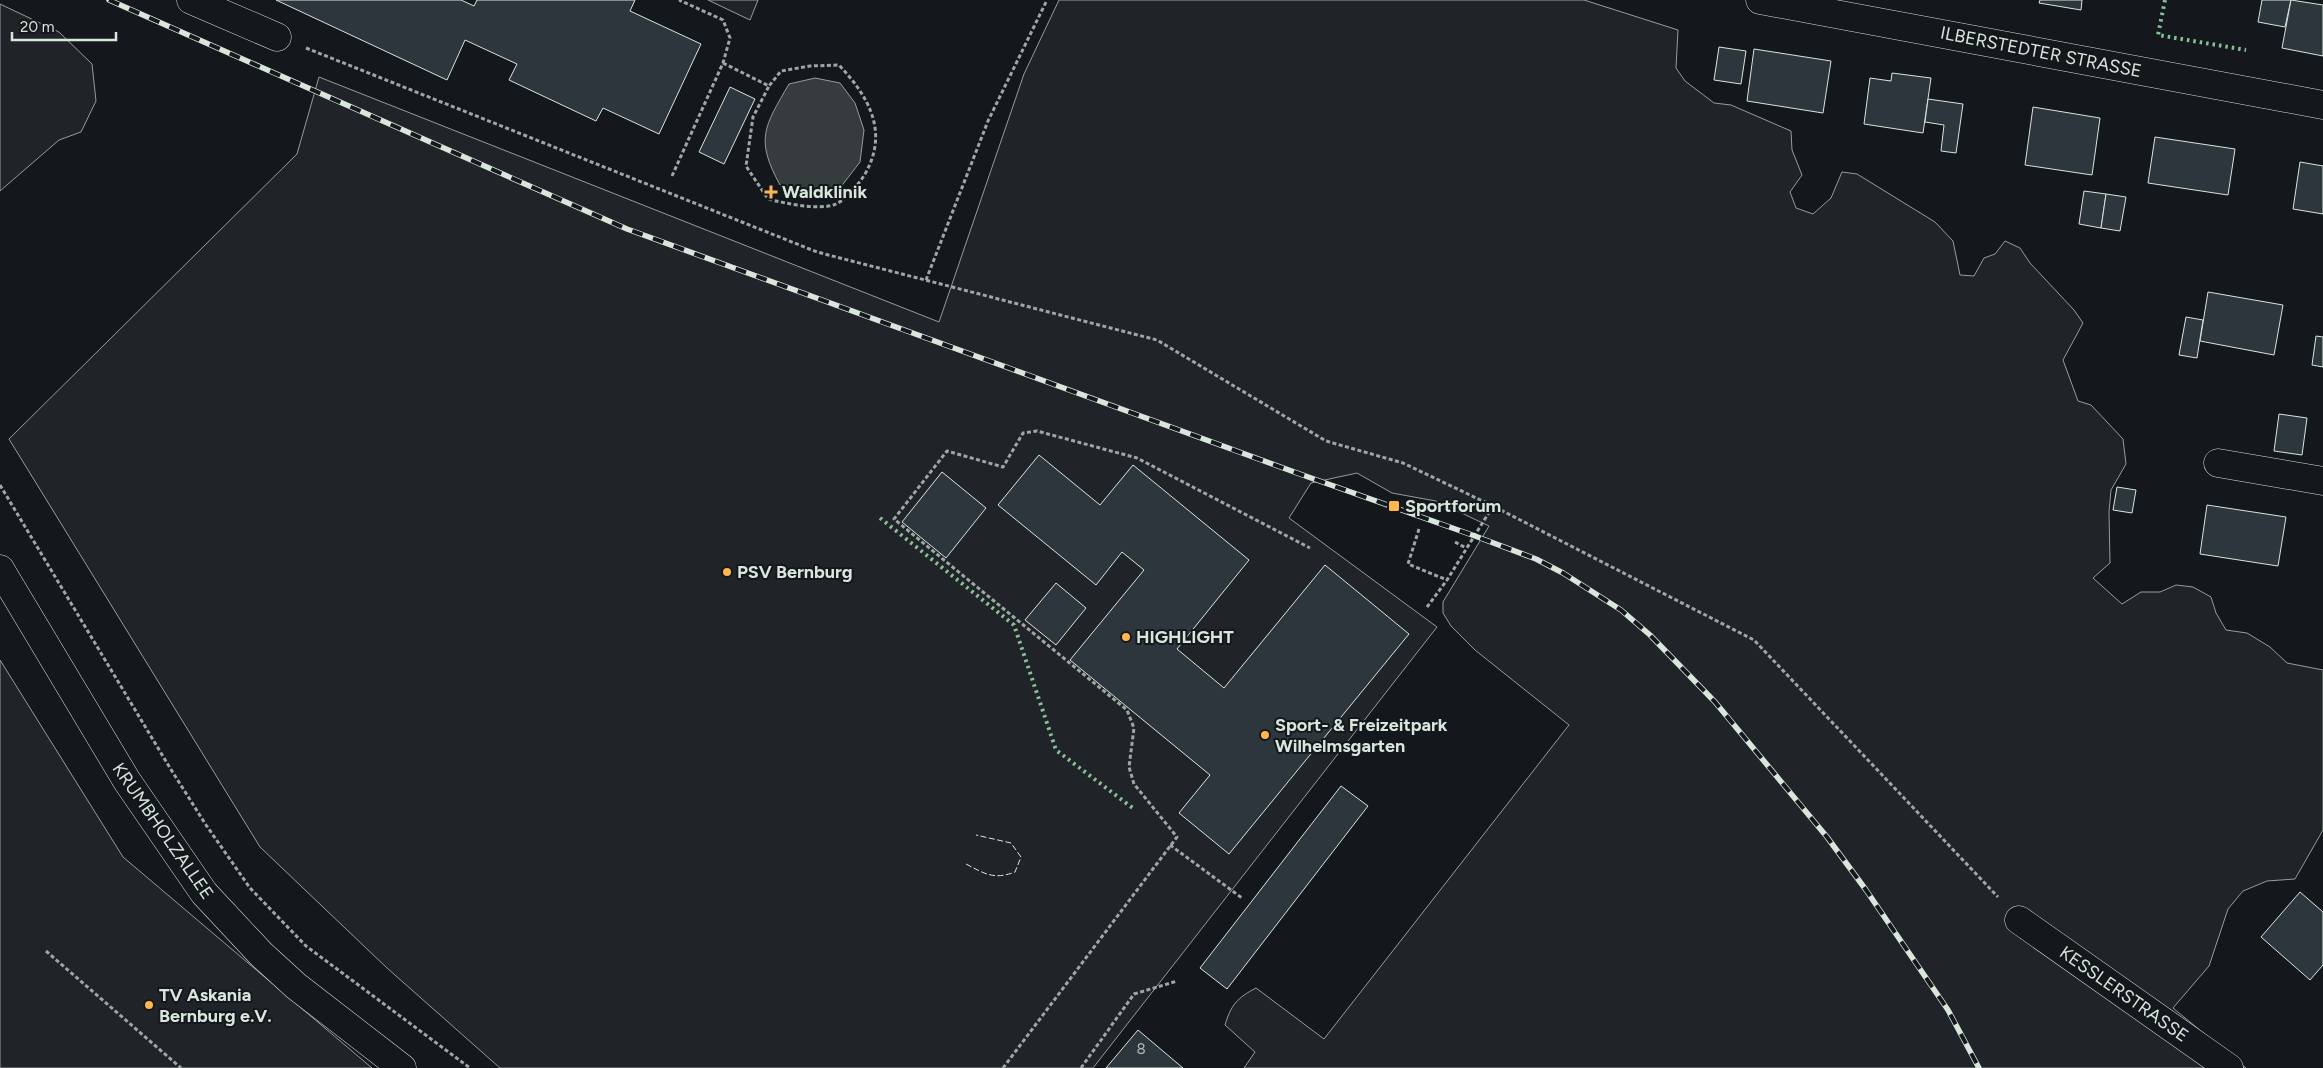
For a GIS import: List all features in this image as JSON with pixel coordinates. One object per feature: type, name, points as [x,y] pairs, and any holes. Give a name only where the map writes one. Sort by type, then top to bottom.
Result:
[{"type":"street","points":[[191,0],[277,37]]},
{"type":"street","name":"ILBERSTEDTER STRASSE","points":[[1760,0],[2323,104]]},
{"type":"street","points":[[2218,463],[2323,481]]},
{"type":"street","name":"KRUMBHOLZALLEE","points":[[0,569],[127,781],[204,893],[261,954],[296,986],[402,1068]]},
{"type":"street","name":"KESSLERSTRASSE","points":[[2019,920],[2229,1068]]},
{"type":"path","points":[[672,176],[723,63],[730,38],[723,20],[679,0]]},
{"type":"path","points":[[926,280],[988,121],[1047,0]]},
{"type":"path","points":[[277,37],[817,252],[1157,340],[1326,441],[1403,463],[1493,506],[1754,640],[2019,920]]},
{"type":"path","points":[[723,63],[769,86]]},
{"type":"path","points":[[839,65],[853,80],[873,114],[877,138],[872,162],[858,185],[835,205],[796,206],[768,199],[746,166],[752,118],[769,86],[781,71],[810,66],[839,65]]},
{"type":"path","points":[[1004,1068],[1176,837],[1134,784],[1129,767],[1134,728],[1127,710],[894,520],[947,451],[1003,467],[1023,433],[1037,431],[1137,458],[1310,548]]},
{"type":"path","points":[[0,485],[170,768],[206,825],[250,888],[306,946],[470,1068]]},
{"type":"path","points":[[1427,607],[1447,580],[1493,506]]},
{"type":"path","points":[[1419,529],[1408,564],[1447,580]]},
{"type":"path","points":[[1454,542],[1466,548]]},
{"type":"path","points":[[1170,845],[1242,898]]},
{"type":"path","points":[[46,951],[181,1068]]},
{"type":"path","points":[[1081,1068],[1134,994],[1177,981]]},
{"type":"shaded area","points":[[708,0],[758,0],[750,20]]},
{"type":"shaded area","points":[[1059,0],[1584,0],[1678,30],[1676,68],[1685,81],[1714,103],[1731,105],[1791,131],[1792,150],[1802,175],[1790,192],[1796,208],[1813,214],[1831,198],[1842,172],[1857,174],[1935,222],[1953,241],[1960,275],[1974,276],[1984,258],[1995,254],[2005,241],[2020,248],[2030,263],[2074,310],[2083,323],[2063,360],[2078,401],[2091,405],[2123,439],[2126,464],[2111,490],[2109,512],[2110,563],[2093,578],[2122,604],[2141,592],[2160,592],[2176,585],[2193,587],[2211,597],[2216,613],[2226,630],[2247,633],[2270,647],[2287,663],[2323,670],[2323,830],[2295,879],[2267,881],[2243,891],[2228,909],[2209,966],[2173,1008],[2246,1068],[1244,1068],[1255,1052],[1225,1025],[1236,1003],[1244,995],[1256,988],[1324,1039],[1569,725],[1475,650],[1451,626],[1443,613],[1443,602],[1489,526],[1436,501],[1392,493],[1357,473],[1311,483],[1289,518],[1437,627],[1093,1068],[500,1068],[387,968],[260,847],[9,439],[297,154],[319,77],[939,322],[1024,74]]},
{"type":"shaded area","points":[[0,4],[59,32],[92,64],[96,101],[81,132],[59,140],[0,191]]},
{"type":"shaded area","points":[[815,78],[840,83],[855,103],[864,130],[860,162],[840,188],[809,195],[780,185],[767,156],[765,144],[769,123],[789,84]]},
{"type":"shaded area","name":"TV Askania Bernburg e.V.","points":[[0,660],[123,857],[372,1068],[0,1068]]},
{"type":"building","points":[[276,0],[461,0],[474,6],[477,0],[635,0],[630,11],[701,44],[659,134],[603,108],[596,121],[509,80],[517,64],[465,40],[447,80]]},
{"type":"building","points":[[2040,0],[2082,0],[2081,10],[2039,3]]},
{"type":"building","points":[[2262,0],[2291,0],[2285,27],[2258,22]]},
{"type":"building","points":[[2291,0],[2323,5],[2323,56],[2282,48]]},
{"type":"building","points":[[1719,47],[1746,51],[1741,84],[1714,80]]},
{"type":"building","points":[[1754,49],[1831,61],[1823,113],[1747,101]]},
{"type":"building","points":[[1892,73],[1931,78],[1923,133],[1864,124],[1870,78],[1891,81]]},
{"type":"building","points":[[730,87],[755,99],[724,164],[699,152]]},
{"type":"building","points":[[1928,99],[1963,104],[1956,153],[1941,151],[1944,125],[1925,122]]},
{"type":"building","points":[[2033,107],[2100,118],[2092,175],[2025,165]]},
{"type":"building","points":[[2155,137],[2235,149],[2228,195],[2148,183]]},
{"type":"building","points":[[2300,162],[2323,166],[2323,214],[2293,209]]},
{"type":"building","points":[[2084,191],[2106,194],[2101,228],[2079,224]]},
{"type":"building","points":[[2106,194],[2126,197],[2120,231],[2101,228]]},
{"type":"building","points":[[2208,292],[2283,305],[2274,355],[2200,341]]},
{"type":"building","points":[[2186,317],[2203,320],[2197,358],[2179,355]]},
{"type":"building","points":[[2316,336],[2323,337],[2323,367],[2312,365]]},
{"type":"building","points":[[2279,414],[2307,418],[2302,455],[2274,451]]},
{"type":"building","points":[[1039,455],[1100,505],[1133,465],[1249,560],[1177,649],[1224,688],[1325,565],[1409,634],[1229,854],[1179,813],[1210,775],[1070,660],[1144,570],[1122,552],[1096,585],[998,505]]},
{"type":"building","points":[[942,472],[986,508],[946,558],[902,522]]},
{"type":"building","points":[[2117,487],[2136,490],[2132,513],[2113,510]]},
{"type":"building","points":[[2207,505],[2286,517],[2278,566],[2200,554]]},
{"type":"building","points":[[1056,583],[1086,608],[1056,645],[1025,620]]},
{"type":"building","points":[[1341,786],[1368,806],[1227,989],[1200,968]]},
{"type":"building","points":[[2300,892],[2323,912],[2323,965],[2310,980],[2261,937]]},
{"type":"building","points":[[1138,1030],[1183,1068],[1106,1068]]},
{"type":"railway","points":[[109,0],[627,229],[1475,536],[1536,559],[1563,573],[1621,610],[1650,635],[1715,702],[1827,837],[1866,890],[1948,1010],[1979,1068]]},
{"type":"hedge","points":[[2165,0],[2158,35],[2246,50]]},
{"type":"hedge","points":[[880,518],[1014,625],[1056,750],[1134,809]]},
{"type":"fence","points":[[966,864],[984,873],[1001,876],[1015,872],[1021,857],[1011,843],[976,835]]},
{"type":"place","name":"Waldklinik","points":[[771,192]]},
{"type":"place","name":"Sportforum","points":[[1394,506]]},
{"type":"place","name":"PSV Bernburg","points":[[727,572]]},
{"type":"place","name":"HIGHLIGHT","points":[[1126,637]]},
{"type":"place","name":"Sport- & Freizeitpark Wilhelmsgarten","points":[[1265,735]]},
{"type":"place","name":"TV Askania Bernburg e.V.","points":[[149,1005]]}]
